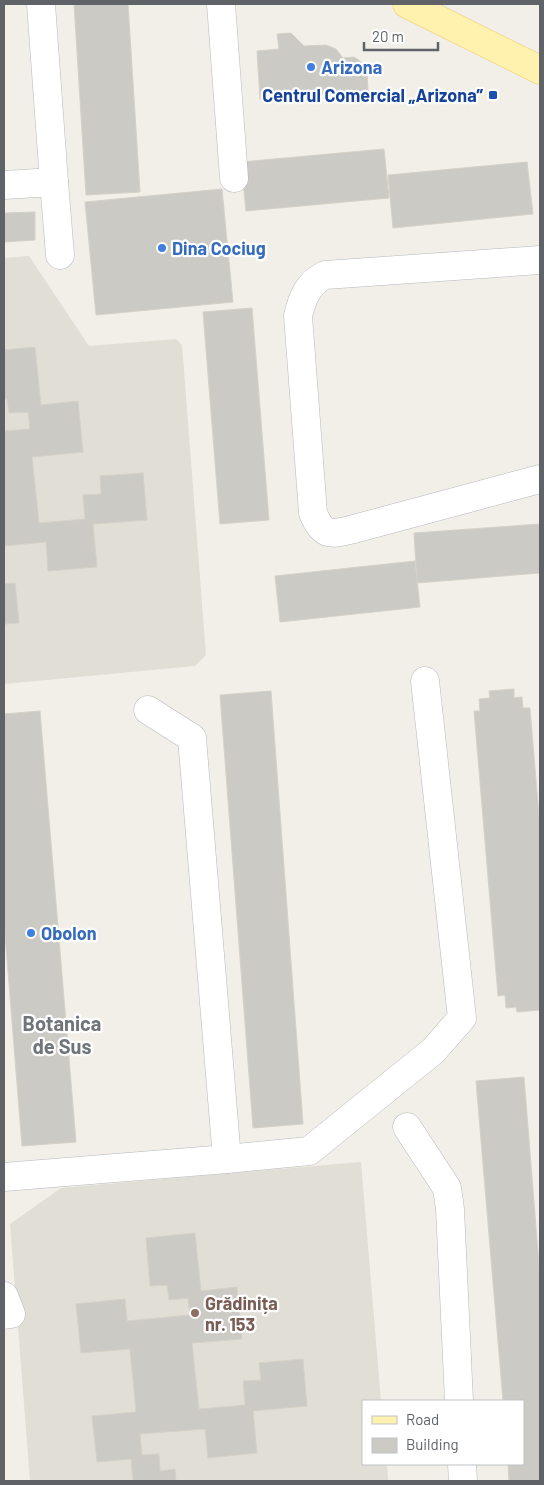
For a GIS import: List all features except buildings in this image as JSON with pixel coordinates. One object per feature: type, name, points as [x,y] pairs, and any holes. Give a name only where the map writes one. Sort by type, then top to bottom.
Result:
[{"type":"main road","points":[[407,4],[540,70]]},
{"type":"lane","points":[[41,4],[60,255]]},
{"type":"lane","points":[[221,4],[234,178]]},
{"type":"lane","points":[[4,185],[54,182]]},
{"type":"lane","points":[[540,260],[325,275],[316,279],[308,290],[298,316],[314,513],[318,524],[326,531],[334,534],[540,479]]},
{"type":"lane","points":[[4,1177],[227,1159],[309,1150],[433,1051],[462,1018],[425,681]]},
{"type":"lane","points":[[148,710],[192,738],[227,1159]]},
{"type":"lane","points":[[407,1127],[447,1188],[450,1210],[459,1400]]},
{"type":"lane","points":[[4,1296],[11,1314],[4,1315]]},
{"type":"lane","points":[[462,1465],[463,1481]]},
{"type":"shaded area","points":[[29,256],[89,346],[176,339],[182,345],[206,655],[195,666],[4,684],[4,258]]},
{"type":"shaded area","name":"Grădinița nr. 153","points":[[361,1162],[381,1400],[362,1400],[362,1465],[387,1465],[388,1481],[30,1481],[10,1224],[61,1188]]},
{"type":"place","name":"Arizona","points":[[311,67]]},
{"type":"place","name":"Centrul Comercial „Arizona”","points":[[493,95]]},
{"type":"place","name":"Dina Cociug","points":[[162,248]]},
{"type":"place","name":"Obolon","points":[[31,933]]},
{"type":"place","name":"Grădinița nr. 153","points":[[195,1313]]},
{"type":"district","name":"Botanica de Sus","points":[[62,1034]]}]
